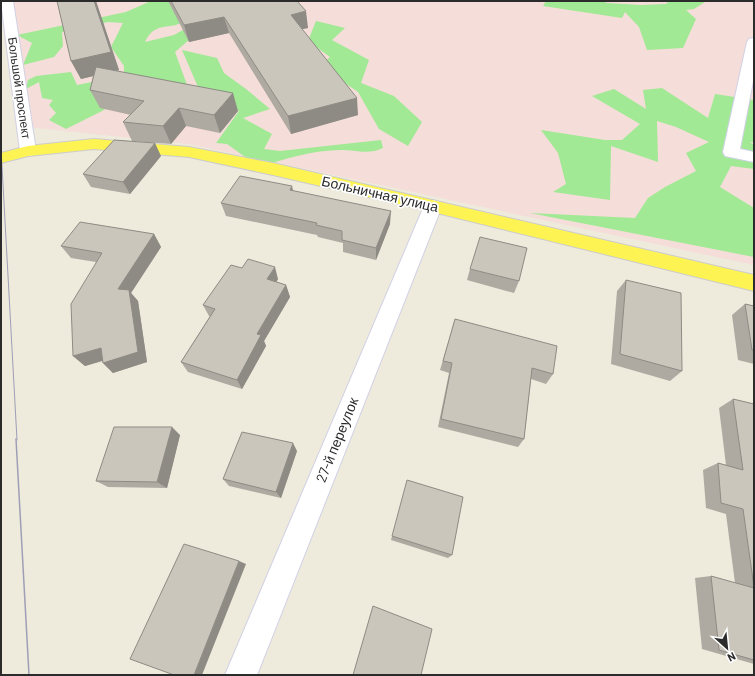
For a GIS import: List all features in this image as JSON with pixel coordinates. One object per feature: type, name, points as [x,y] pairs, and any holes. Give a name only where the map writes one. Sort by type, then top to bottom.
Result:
[{"type":"main road","name":"Больничная улица","points":[[1,158],[28,151],[94,144],[189,152],[273,169],[433,206],[754,283]]},
{"type":"street","name":"Большой проспект","points":[[8,1],[28,151]]},
{"type":"street","points":[[754,42],[731,152],[754,157]]},
{"type":"street","name":"27-й переулок","points":[[240,675],[433,206]]},
{"type":"shaded area","points":[[9,1],[754,1],[754,265],[188,144],[27,127]]},
{"type":"green space","points":[[151,1],[204,1],[184,21],[179,24],[158,28],[149,35],[145,42],[174,35],[211,14],[198,32],[175,52],[190,93],[124,97],[102,111],[66,129],[49,120],[56,113],[49,105],[53,100],[42,98],[39,82],[26,89],[28,80],[36,76],[71,72],[77,85],[112,78],[124,72],[124,66],[111,47],[123,23],[108,22],[62,32],[63,46],[54,57],[23,65],[32,43],[17,35],[126,12]]},
{"type":"green space","points":[[546,1],[602,1],[607,3],[641,5],[666,4],[669,1],[705,2],[694,9],[686,10],[696,19],[683,48],[647,50],[639,27],[625,12],[622,18],[543,6]]},
{"type":"green space","points":[[316,21],[345,28],[332,40],[369,60],[361,83],[394,96],[422,122],[408,146],[379,129],[358,92],[320,66],[330,57],[308,41]]},
{"type":"green space","points":[[182,50],[217,58],[224,73],[270,109],[243,118],[272,134],[264,149],[280,151],[381,140],[383,148],[368,152],[331,150],[299,156],[259,167],[227,144],[216,143],[239,111],[198,87]]},
{"type":"green space","points":[[662,88],[708,118],[715,94],[754,100],[754,142],[750,142],[754,145],[754,169],[731,166],[720,187],[754,208],[754,257],[530,213],[635,218],[648,198],[665,187],[696,171],[686,153],[709,142],[676,127],[657,121],[658,162],[611,146],[610,200],[553,192],[566,184],[558,153],[541,130],[605,140],[622,140],[640,124],[592,96],[614,89],[646,109],[643,90]]},
{"type":"building","points":[[57,1],[94,1],[111,52],[71,61]]},
{"type":"building","points":[[171,1],[297,1],[306,11],[291,15],[357,98],[288,116],[224,17],[184,25]]},
{"type":"building","points":[[96,67],[233,93],[214,115],[179,108],[163,126],[123,122],[144,101],[90,90]]},
{"type":"building","points":[[114,140],[155,143],[123,182],[83,174]]},
{"type":"building","points":[[240,176],[292,186],[290,190],[391,211],[376,248],[342,240],[342,231],[316,225],[317,223],[221,203]]},
{"type":"building","points":[[80,222],[154,234],[118,289],[129,290],[138,352],[103,363],[101,348],[73,356],[71,304],[102,253],[61,246]]},
{"type":"building","points":[[480,237],[527,248],[519,281],[470,269]]},
{"type":"building","points":[[248,259],[275,267],[267,279],[286,285],[257,334],[261,335],[237,380],[181,362],[215,309],[203,305],[231,265],[242,268]]},
{"type":"building","points":[[626,280],[681,293],[682,371],[620,354]]},
{"type":"building","points":[[745,304],[754,306],[754,351],[752,350]]},
{"type":"building","points":[[455,319],[557,346],[553,374],[532,368],[524,439],[441,419],[452,363],[443,361]]},
{"type":"building","points":[[733,399],[754,404],[754,587],[743,509],[721,503],[718,463],[743,470]]},
{"type":"building","points":[[114,427],[172,427],[157,482],[96,481]]},
{"type":"building","points":[[242,432],[293,443],[276,492],[223,479]]},
{"type":"building","points":[[407,480],[463,497],[452,555],[392,536]]},
{"type":"building","points":[[184,544],[239,561],[194,675],[174,675],[130,659]]},
{"type":"building","points":[[711,576],[754,588],[754,660],[719,650]]},
{"type":"building","points":[[373,606],[432,629],[421,675],[353,675]]},
{"type":"tram line","points":[[1,148],[17,440]]},
{"type":"tram line","points":[[16,439],[29,675]]}]
